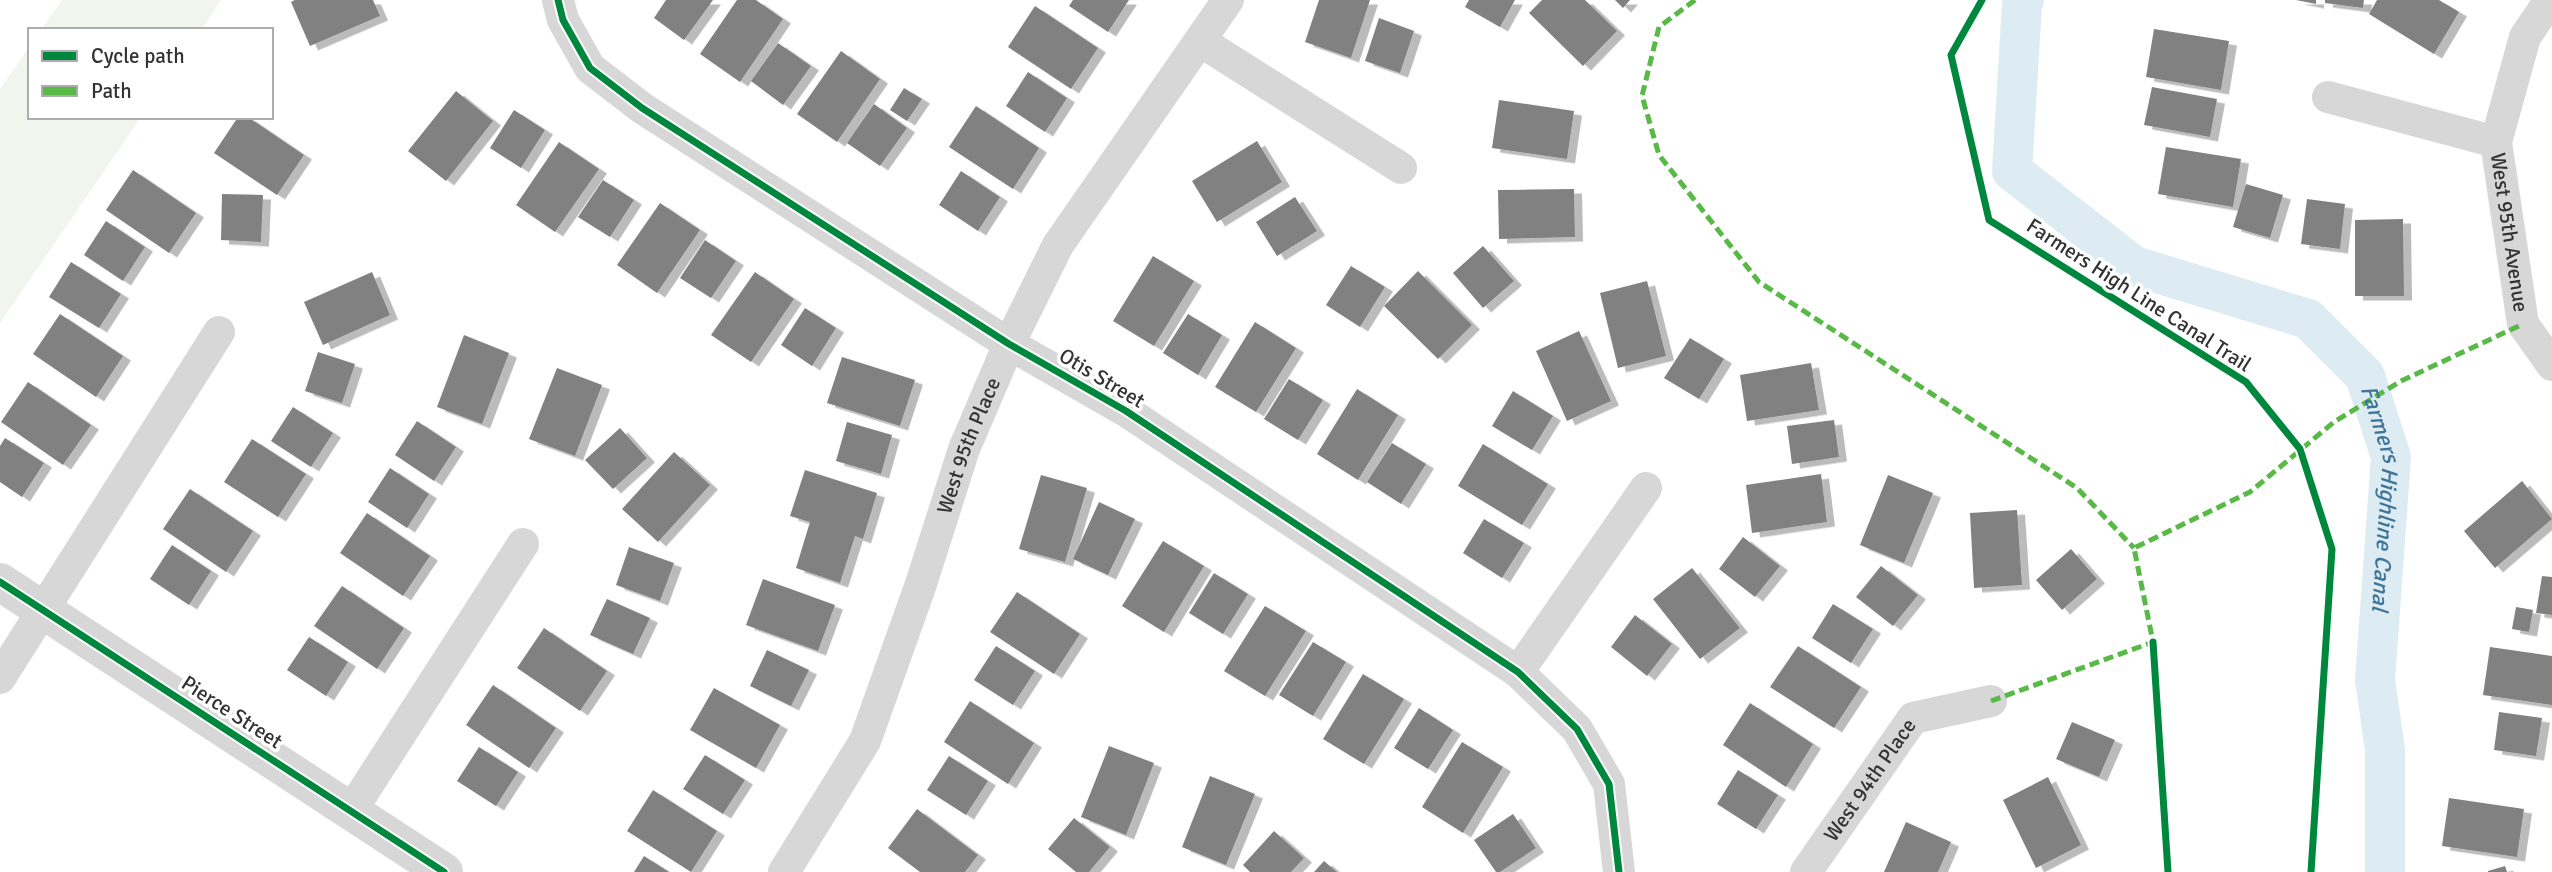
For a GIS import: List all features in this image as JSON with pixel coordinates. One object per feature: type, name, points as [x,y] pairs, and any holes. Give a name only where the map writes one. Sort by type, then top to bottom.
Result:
[{"type":"street","name":"West 95th Place","points":[[784,872],[865,741],[921,584],[964,449],[1009,344],[1058,245],[1228,0]]},
{"type":"street","name":"West 95th Avenue","points":[[2550,0],[2525,37],[2496,142],[2523,324],[2552,365]]},
{"type":"street","name":"Otis Street","points":[[561,10],[590,68],[642,107],[1009,344],[1126,411],[1518,673],[1577,729],[1609,784],[1619,872]]},
{"type":"street","points":[[1200,41],[1401,168]]},
{"type":"street","name":"West 95th Avenue","points":[[2328,97],[2496,142]]},
{"type":"street","points":[[0,678],[219,332]]},
{"type":"street","points":[[1518,673],[1646,488]]},
{"type":"street","points":[[351,811],[523,544]]},
{"type":"street","name":"Pierce Street","points":[[0,582],[444,872]]},
{"type":"street","name":"West 94th Place","points":[[1806,872],[1913,718],[1991,701]]},
{"type":"shaded area","points":[[62,0],[221,0],[202,28],[42,28]]},
{"type":"shaded area","points":[[28,49],[28,119],[140,119],[0,323],[0,89]]},
{"type":"building","points":[[373,0],[380,16],[310,46],[291,2]]},
{"type":"building","points":[[666,0],[713,0],[684,40],[654,18]]},
{"type":"building","points":[[737,0],[756,0],[783,19],[740,82],[700,54]]},
{"type":"building","points":[[1073,0],[1129,0],[1108,32],[1069,6]]},
{"type":"building","points":[[1319,0],[1370,0],[1351,58],[1305,42]]},
{"type":"building","points":[[1469,0],[1515,0],[1500,27],[1465,7]]},
{"type":"building","points":[[1542,0],[1585,0],[1617,31],[1583,66],[1529,13]]},
{"type":"building","points":[[1615,0],[1630,0],[1623,8]]},
{"type":"building","points":[[2296,0],[2316,0],[2316,4]]},
{"type":"building","points":[[2325,0],[2364,0],[2363,8],[2325,3]]},
{"type":"building","points":[[2377,0],[2439,0],[2459,12],[2434,54],[2369,14]]},
{"type":"building","points":[[1035,6],[1098,48],[1071,89],[1008,47]]},
{"type":"building","points":[[1379,18],[1414,31],[1400,73],[1365,61]]},
{"type":"building","points":[[2154,29],[2229,41],[2221,90],[2146,77]]},
{"type":"building","points":[[778,43],[811,66],[783,105],[751,81]]},
{"type":"building","points":[[841,51],[880,79],[837,142],[797,114]]},
{"type":"building","points":[[1028,72],[1067,98],[1045,132],[1006,106]]},
{"type":"building","points":[[2152,87],[2217,99],[2210,137],[2144,125]]},
{"type":"building","points":[[904,88],[922,99],[907,121],[890,110]]},
{"type":"building","points":[[456,91],[493,121],[446,181],[408,151]]},
{"type":"building","points":[[1499,100],[1574,111],[1567,159],[1492,148]]},
{"type":"building","points":[[874,104],[907,128],[880,166],[847,143]]},
{"type":"building","points":[[976,106],[1039,148],[1013,189],[949,147]]},
{"type":"building","points":[[514,110],[545,130],[521,168],[490,148]]},
{"type":"building","points":[[237,119],[251,119],[304,155],[277,195],[214,153]]},
{"type":"building","points":[[1257,141],[1282,182],[1217,222],[1192,181]]},
{"type":"building","points":[[559,142],[599,169],[555,232],[516,205]]},
{"type":"building","points":[[2166,147],[2241,159],[2233,207],[2158,194]]},
{"type":"building","points":[[133,170],[196,213],[169,253],[106,210]]},
{"type":"building","points":[[961,171],[1000,197],[978,231],[939,205]]},
{"type":"building","points":[[603,180],[634,200],[610,237],[578,217]]},
{"type":"building","points":[[2246,184],[2283,195],[2270,238],[2233,227]]},
{"type":"building","points":[[1574,189],[1575,237],[1499,239],[1498,190]]},
{"type":"building","points":[[222,194],[263,195],[261,242],[221,240]]},
{"type":"building","points":[[1295,197],[1317,231],[1277,256],[1256,222]]},
{"type":"building","points":[[2307,199],[2345,204],[2340,249],[2301,244]]},
{"type":"building","points":[[660,203],[700,230],[657,293],[617,265]]},
{"type":"building","points":[[2403,219],[2404,296],[2355,296],[2355,220]]},
{"type":"building","points":[[106,221],[145,247],[123,281],[84,255]]},
{"type":"building","points":[[705,240],[736,261],[711,298],[680,278]]},
{"type":"building","points":[[1483,246],[1514,281],[1483,308],[1453,273]]},
{"type":"building","points":[[1153,256],[1194,281],[1154,346],[1113,321]]},
{"type":"building","points":[[71,262],[121,294],[99,328],[49,297]]},
{"type":"building","points":[[1351,266],[1385,287],[1360,327],[1326,305]]},
{"type":"building","points":[[1418,271],[1472,325],[1438,359],[1384,306]]},
{"type":"building","points":[[372,272],[390,315],[323,345],[304,302]]},
{"type":"building","points":[[755,272],[794,299],[751,362],[711,335]]},
{"type":"building","points":[[1647,281],[1666,356],[1618,368],[1600,293]]},
{"type":"building","points":[[805,308],[836,328],[812,366],[781,345]]},
{"type":"building","points":[[60,314],[123,356],[96,397],[33,354]]},
{"type":"building","points":[[1188,314],[1222,335],[1198,375],[1163,353]]},
{"type":"building","points":[[1255,322],[1296,348],[1256,412],[1215,387]]},
{"type":"building","points":[[1579,331],[1611,401],[1567,421],[1536,351]]},
{"type":"building","points":[[464,335],[509,353],[482,424],[437,407]]},
{"type":"building","points":[[1690,338],[1724,359],[1699,399],[1664,378]]},
{"type":"building","points":[[318,352],[355,364],[342,403],[305,391]]},
{"type":"building","points":[[842,357],[915,380],[900,426],[827,403]]},
{"type":"building","points":[[1811,363],[1819,410],[1747,421],[1740,375]]},
{"type":"building","points":[[557,368],[602,385],[575,456],[529,439]]},
{"type":"building","points":[[1289,379],[1323,400],[1298,440],[1264,419]]},
{"type":"building","points":[[28,382],[91,425],[63,465],[1,422]]},
{"type":"building","points":[[1357,389],[1398,415],[1358,480],[1317,454]]},
{"type":"building","points":[[1513,391],[1553,416],[1532,450],[1492,426]]},
{"type":"building","points":[[293,407],[333,433],[311,467],[271,441]]},
{"type":"building","points":[[1834,420],[1839,457],[1792,464],[1787,426]]},
{"type":"building","points":[[417,421],[456,447],[434,481],[395,455]]},
{"type":"building","points":[[847,422],[892,435],[881,474],[836,461]]},
{"type":"building","points":[[620,428],[647,458],[613,489],[585,460]]},
{"type":"building","points":[[5,438],[44,463],[22,497],[0,482],[0,446]]},
{"type":"building","points":[[252,439],[306,474],[278,517],[224,482]]},
{"type":"building","points":[[1392,443],[1426,464],[1401,504],[1367,482]]},
{"type":"building","points":[[1483,444],[1548,484],[1522,525],[1458,486]]},
{"type":"building","points":[[674,452],[710,485],[658,542],[622,509]]},
{"type":"building","points":[[390,468],[429,494],[407,528],[368,502]]},
{"type":"building","points":[[805,470],[877,493],[863,539],[855,536],[840,583],[796,568],[810,522],[790,516]]},
{"type":"building","points":[[1821,474],[1827,522],[1752,533],[1746,485]]},
{"type":"building","points":[[1041,475],[1087,488],[1065,562],[1019,549]]},
{"type":"building","points":[[1888,475],[1933,493],[1904,563],[1860,545]]},
{"type":"building","points":[[2522,481],[2552,519],[2495,568],[2464,531]]},
{"type":"building","points":[[190,489],[253,531],[226,572],[163,529]]},
{"type":"building","points":[[1099,502],[1135,519],[1108,575],[1073,559]]},
{"type":"building","points":[[2017,510],[2022,585],[1974,588],[1970,513]]},
{"type":"building","points":[[367,513],[430,556],[403,596],[340,553]]},
{"type":"building","points":[[1484,519],[1524,543],[1502,578],[1463,553]]},
{"type":"building","points":[[1743,537],[1780,566],[1755,597],[1719,569]]},
{"type":"building","points":[[1163,541],[1204,566],[1164,632],[1122,606]]},
{"type":"building","points":[[172,545],[211,571],[189,605],[150,579]]},
{"type":"building","points":[[629,547],[674,563],[660,601],[616,585]]},
{"type":"building","points":[[2071,549],[2097,579],[2062,610],[2036,580]]},
{"type":"building","points":[[1881,566],[1918,595],[1893,626],[1856,597]]},
{"type":"building","points":[[1692,568],[1740,628],[1700,659],[1653,599]]},
{"type":"building","points":[[1214,573],[1248,594],[1223,634],[1189,613]]},
{"type":"building","points":[[2542,576],[2552,577],[2552,615],[2536,613]]},
{"type":"building","points":[[763,579],[835,605],[818,651],[746,625]]},
{"type":"building","points":[[342,586],[404,628],[377,669],[314,626]]},
{"type":"building","points":[[1017,592],[1080,634],[1054,674],[990,632]]},
{"type":"building","points":[[607,599],[650,618],[633,654],[590,635]]},
{"type":"building","points":[[1833,604],[1873,629],[1851,663],[1812,638]]},
{"type":"building","points":[[1265,606],[1306,631],[1265,696],[1224,671]]},
{"type":"building","points":[[2516,607],[2533,610],[2529,632],[2512,629]]},
{"type":"building","points":[[1635,615],[1672,644],[1647,676],[1611,647]]},
{"type":"building","points":[[544,628],[607,671],[580,711],[517,668]]},
{"type":"building","points":[[309,637],[348,662],[326,696],[287,670]]},
{"type":"building","points":[[1313,642],[1346,662],[1313,716],[1279,695]]},
{"type":"building","points":[[996,646],[1035,671],[1013,705],[974,680]]},
{"type":"building","points":[[1798,646],[1861,687],[1834,728],[1770,687]]},
{"type":"building","points":[[2490,647],[2552,656],[2552,705],[2483,695]]},
{"type":"building","points":[[767,650],[809,670],[791,706],[750,686]]},
{"type":"building","points":[[1363,674],[1404,699],[1364,764],[1323,739]]},
{"type":"building","points":[[493,685],[556,728],[529,768],[466,725]]},
{"type":"building","points":[[714,688],[780,725],[756,768],[690,730]]},
{"type":"building","points":[[970,701],[1034,743],[1008,784],[944,742]]},
{"type":"building","points":[[1750,703],[1813,744],[1786,787],[1723,745]]},
{"type":"building","points":[[1419,708],[1453,730],[1428,769],[1394,748]]},
{"type":"building","points":[[2499,712],[2542,718],[2536,756],[2494,750]]},
{"type":"building","points":[[2072,722],[2115,740],[2099,777],[2056,759]]},
{"type":"building","points":[[1462,742],[1503,767],[1463,833],[1422,807]]},
{"type":"building","points":[[1109,746],[1154,763],[1126,835],[1081,817]]},
{"type":"building","points":[[479,747],[518,772],[496,806],[457,781]]},
{"type":"building","points":[[705,755],[745,780],[723,814],[683,789]]},
{"type":"building","points":[[949,756],[988,781],[966,815],[927,790]]},
{"type":"building","points":[[1738,770],[1778,795],[1756,829],[1717,804]]},
{"type":"building","points":[[1210,776],[1255,794],[1226,865],[1182,847]]},
{"type":"building","points":[[2048,777],[2081,845],[2036,868],[2003,800]]},
{"type":"building","points":[[653,790],[717,831],[691,872],[627,831]]},
{"type":"building","points":[[2449,798],[2524,809],[2517,857],[2442,846]]},
{"type":"building","points":[[917,809],[978,855],[965,872],[920,872],[888,848]]},
{"type":"building","points":[[1513,814],[1536,848],[1496,872],[1474,840]]},
{"type":"building","points":[[1074,818],[1110,847],[1089,872],[1076,872],[1048,849]]},
{"type":"building","points":[[1906,822],[1951,842],[1938,872],[1884,872]]},
{"type":"building","points":[[1274,831],[1304,858],[1291,872],[1250,872],[1243,865]]},
{"type":"building","points":[[644,856],[669,872],[634,872]]},
{"type":"building","points":[[1324,861],[1337,872],[1314,872]]},
{"type":"building","points":[[2505,866],[2507,872],[2488,872],[2488,871]]},
{"type":"waterway","name":"Farmers Highline Canal","points":[[2024,0],[2012,171],[2134,266],[2308,319],[2365,376],[2391,457],[2375,680],[2385,750],[2385,872]]},
{"type":"marked path","points":[[1695,0],[1659,27],[1642,96],[1659,155],[1759,282],[2077,488],[2134,548]]},
{"type":"marked path","points":[[1991,701],[2153,642],[2134,548],[2250,492],[2334,422],[2401,381],[2523,324]]},
{"type":"cycle path","points":[[558,0],[563,20],[590,68],[642,108],[1009,344],[1126,411],[1518,672],[1577,729],[1609,784],[1619,872]]},
{"type":"cycle path","name":"Farmers High Line Canal Trail","points":[[1982,0],[1951,55],[1989,220],[2246,382],[2300,449],[2332,549],[2311,872]]},
{"type":"cycle path","points":[[0,582],[444,872]]},
{"type":"cycle path","points":[[2153,642],[2168,872]]}]
